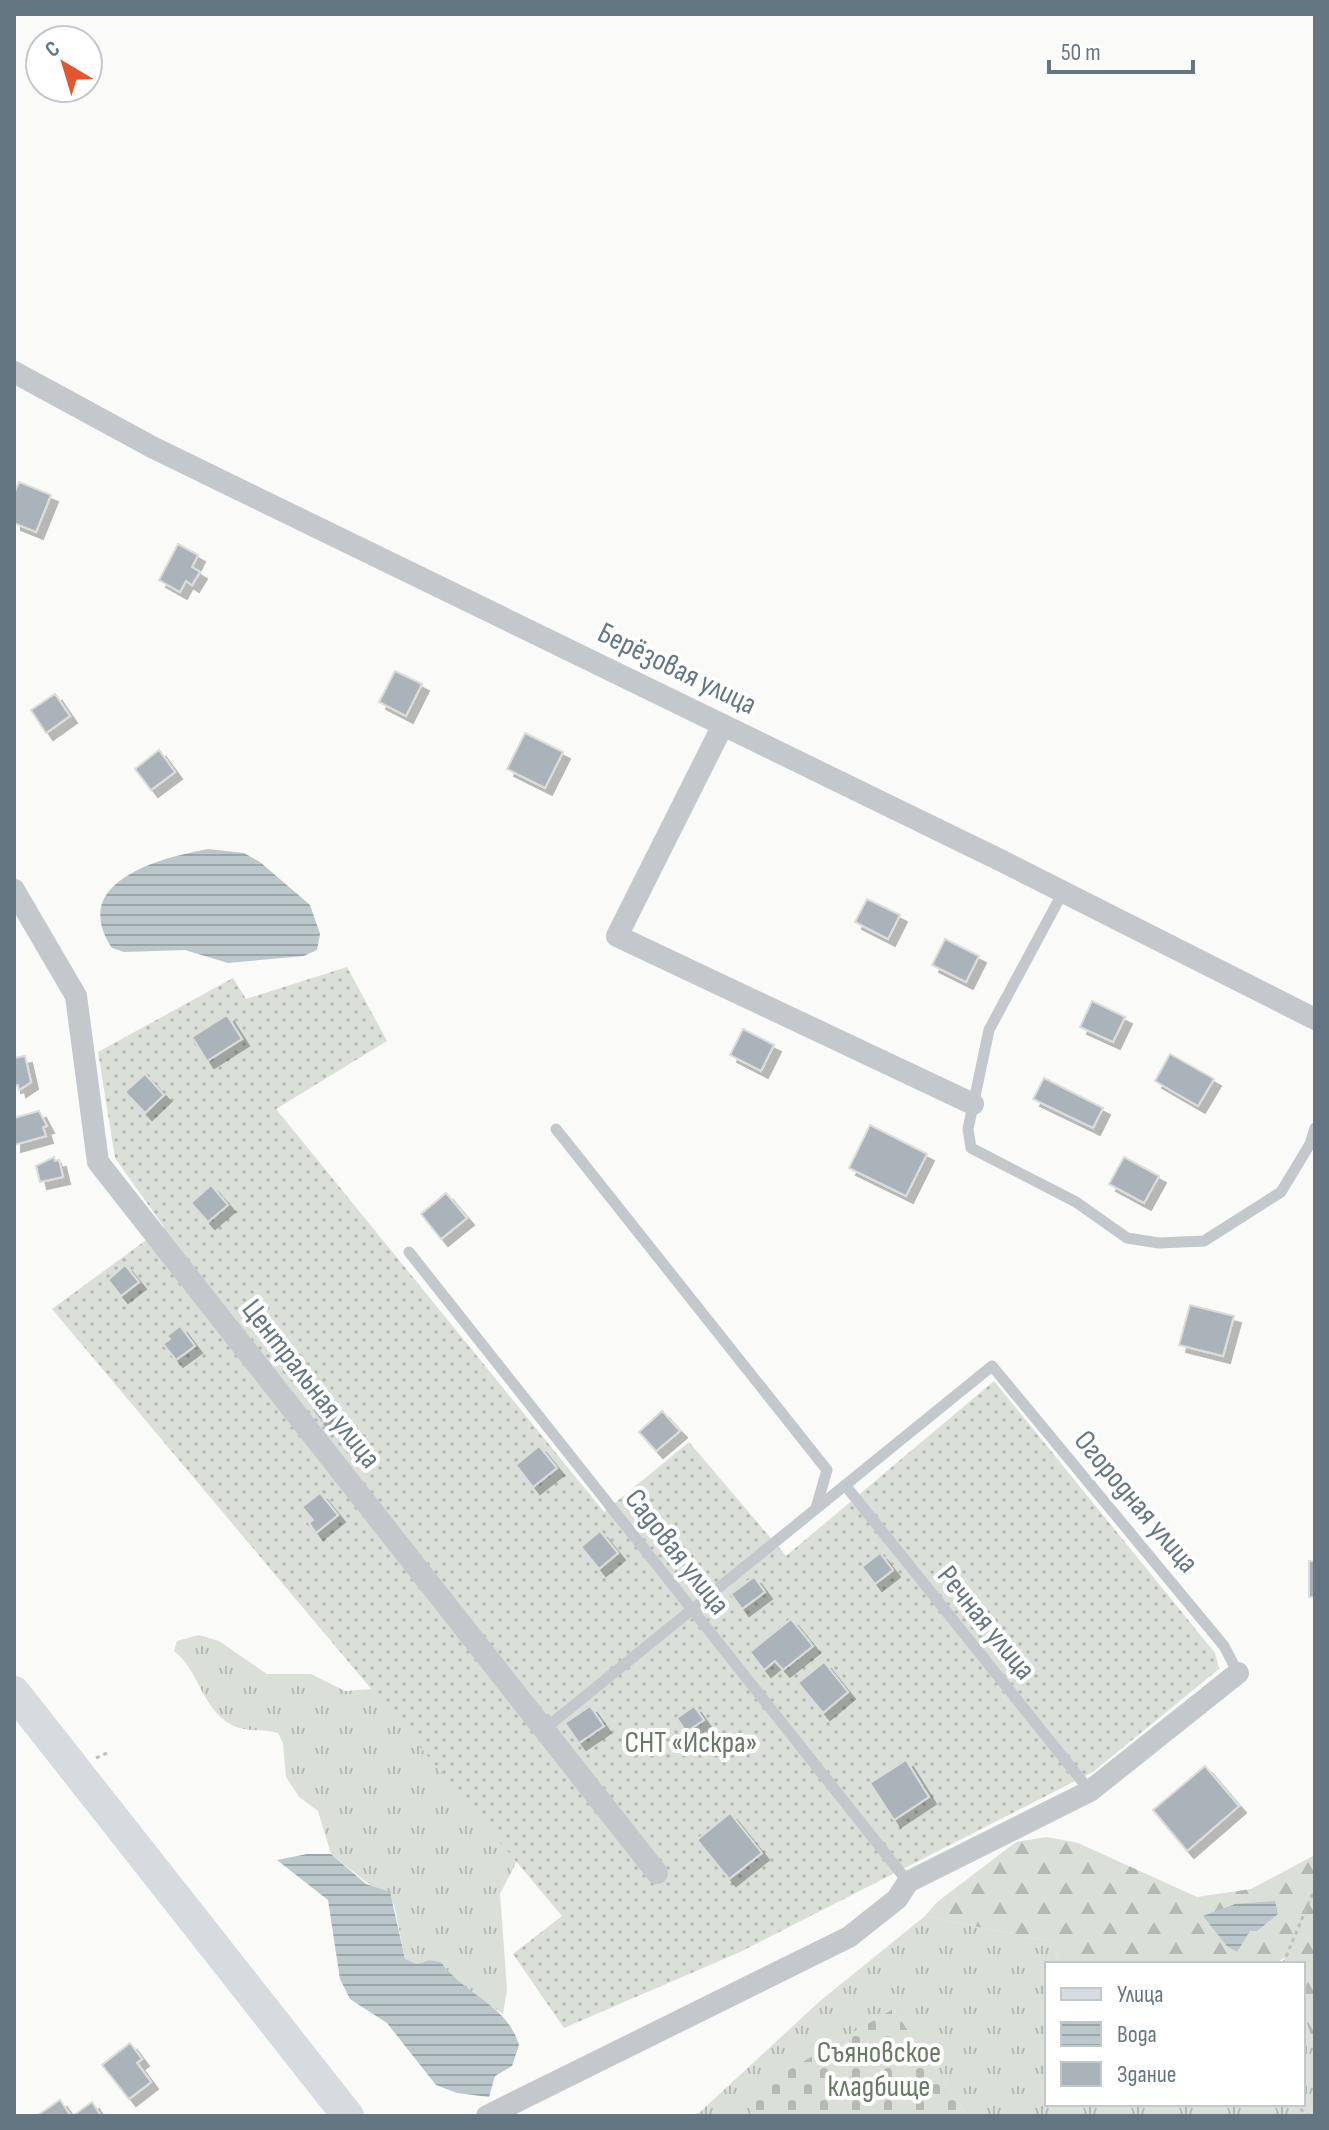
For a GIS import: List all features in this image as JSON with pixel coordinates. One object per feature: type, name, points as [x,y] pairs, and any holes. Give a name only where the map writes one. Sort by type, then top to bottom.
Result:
[{"type":"main road","points":[[14,1692],[348,2116]]},
{"type":"street","name":"Берёзовая улица","points":[[14,372],[152,447],[1063,892],[1315,1019]]},
{"type":"street","points":[[723,725],[617,936],[973,1104]]},
{"type":"street","name":"Центральная улица","points":[[14,890],[76,996],[98,1162],[657,1873]]},
{"type":"street","points":[[487,2116],[849,1937],[897,1899],[908,1882],[1090,1791],[1238,1673]]},
{"type":"lane","points":[[1063,892],[989,1030],[968,1129],[971,1148],[1076,1202],[1127,1238],[1159,1243],[1204,1241],[1281,1192],[1315,1128]]},
{"type":"lane","points":[[556,1129],[827,1470],[815,1510]]},
{"type":"lane","name":"Садовая улица","points":[[409,1252],[908,1882]]},
{"type":"lane","name":"Огородная улица","points":[[845,1485],[992,1366],[1224,1646],[1238,1673]]},
{"type":"lane","points":[[533,1715],[552,1723],[845,1485]]},
{"type":"lane","name":"Речная улица","points":[[845,1485],[1090,1791]]},
{"type":"path","points":[[1284,1962],[1315,1888]]},
{"type":"green space","name":"СНТ «Искра»","points":[[347,967],[387,1041],[276,1109],[604,1512],[689,1442],[786,1556],[994,1381],[1215,1653],[1219,1669],[1093,1772],[740,1952],[564,2028],[513,1954],[562,1916],[52,1309],[164,1227],[115,1158],[98,1052],[233,978],[246,999]]},
{"type":"green space","points":[[199,1635],[219,1641],[267,1674],[311,1674],[345,1691],[372,1689],[517,1861],[500,1894],[507,1989],[503,2014],[454,1980],[441,1962],[429,1960],[417,1964],[405,1959],[394,1904],[331,1854],[318,1811],[299,1797],[286,1777],[283,1743],[278,1733],[242,1728],[220,1717],[189,1668],[174,1651],[177,1641]]},
{"type":"green space","points":[[1047,1837],[1078,1843],[1197,1897],[1251,1889],[1315,1855],[1315,2047],[1305,2018],[1305,1962],[1286,1962],[1284,1958],[1277,1962],[1058,1962],[1053,1942],[925,1916],[936,1903],[1016,1842]]},
{"type":"green space","points":[[925,1916],[1053,1942],[1058,1962],[1045,1962],[1045,2106],[1305,2106],[1305,2018],[1315,2047],[1315,2116],[968,2116],[893,2009],[749,2094],[751,2116],[686,2116],[699,2113],[820,2001]]},
{"type":"green space","name":"Съяновское кладбище","points":[[893,2009],[968,2116],[751,2116],[748,2094]]},
{"type":"water","points":[[208,849],[244,853],[260,862],[310,905],[320,934],[317,950],[304,956],[228,963],[185,950],[124,952],[112,948],[101,925],[102,906],[110,890],[144,867]]},
{"type":"water","points":[[307,1854],[331,1854],[366,1884],[390,1892],[405,1959],[417,1964],[429,1960],[441,1962],[505,2019],[519,2045],[512,2066],[495,2076],[489,2097],[457,2093],[436,2085],[387,2023],[350,1999],[340,1979],[328,1900],[277,1860]]},
{"type":"water","points":[[1275,1901],[1278,1914],[1257,1931],[1250,1931],[1237,1952],[1227,1946],[1203,1916],[1235,1904]]},
{"type":"building","points":[[19,482],[51,495],[36,532],[14,523],[14,494]]},
{"type":"building","points":[[178,544],[198,555],[192,567],[200,572],[192,585],[186,581],[180,592],[159,580]]},
{"type":"building","points":[[395,671],[422,684],[406,716],[379,702]]},
{"type":"building","points":[[55,694],[70,716],[46,733],[31,710]]},
{"type":"building","points":[[525,733],[563,752],[545,788],[507,769]]},
{"type":"building","points":[[159,750],[175,772],[151,790],[135,769]]},
{"type":"building","points":[[867,899],[900,915],[888,939],[855,922]]},
{"type":"building","points":[[945,939],[979,956],[966,982],[932,965]]},
{"type":"building","points":[[1092,1001],[1125,1017],[1113,1042],[1080,1027]]},
{"type":"building","points":[[227,1015],[242,1039],[207,1061],[192,1037]]},
{"type":"building","points":[[743,1029],[774,1045],[761,1071],[730,1055]]},
{"type":"building","points":[[1170,1054],[1214,1079],[1198,1106],[1155,1081]]},
{"type":"building","points":[[25,1056],[31,1082],[19,1090],[18,1085],[14,1086],[14,1058]]},
{"type":"building","points":[[145,1074],[164,1095],[145,1113],[125,1092]]},
{"type":"building","points":[[1044,1078],[1103,1108],[1093,1128],[1033,1099]]},
{"type":"building","points":[[39,1111],[47,1126],[43,1127],[46,1136],[14,1145],[14,1118]]},
{"type":"building","points":[[870,1125],[927,1154],[906,1196],[849,1168]]},
{"type":"building","points":[[54,1157],[55,1161],[59,1160],[63,1177],[40,1182],[36,1166]]},
{"type":"building","points":[[1124,1157],[1159,1176],[1144,1203],[1109,1184]]},
{"type":"building","points":[[211,1185],[228,1205],[208,1222],[191,1203]]},
{"type":"building","points":[[446,1193],[467,1218],[441,1239],[421,1214]]},
{"type":"building","points":[[125,1265],[139,1282],[121,1296],[108,1280]]},
{"type":"building","points":[[1190,1305],[1234,1316],[1223,1356],[1179,1345]]},
{"type":"building","points":[[180,1326],[195,1346],[176,1360],[163,1344],[170,1339],[167,1336]]},
{"type":"building","points":[[324,1400],[335,1413],[322,1423],[312,1410]]},
{"type":"building","points":[[662,1411],[680,1431],[656,1451],[639,1432]]},
{"type":"building","points":[[539,1446],[557,1468],[533,1487],[516,1465]]},
{"type":"building","points":[[320,1493],[338,1515],[316,1533],[309,1523],[313,1520],[302,1507]]},
{"type":"building","points":[[600,1531],[618,1553],[599,1569],[581,1547]]},
{"type":"building","points":[[880,1553],[893,1570],[875,1584],[862,1567]]},
{"type":"building","points":[[1309,1561],[1315,1561],[1315,1597],[1309,1597]]},
{"type":"building","points":[[754,1577],[765,1592],[742,1609],[731,1594]]},
{"type":"building","points":[[791,1619],[813,1646],[783,1670],[775,1661],[764,1670],[750,1652]]},
{"type":"building","points":[[824,1662],[848,1692],[823,1713],[798,1683]]},
{"type":"building","points":[[590,1706],[604,1726],[579,1743],[565,1723]]},
{"type":"building","points":[[694,1706],[704,1720],[686,1732],[677,1718]]},
{"type":"building","points":[[906,1760],[929,1797],[894,1820],[870,1783]]},
{"type":"building","points":[[1205,1766],[1239,1806],[1187,1851],[1153,1810]]},
{"type":"building","points":[[730,1813],[762,1853],[729,1879],[697,1840]]},
{"type":"building","points":[[130,2043],[142,2059],[137,2063],[151,2082],[129,2099],[102,2065]]},
{"type":"building","points":[[60,2100],[71,2116],[38,2116],[38,2115]]},
{"type":"building","points":[[92,2102],[101,2116],[74,2115]]}]
